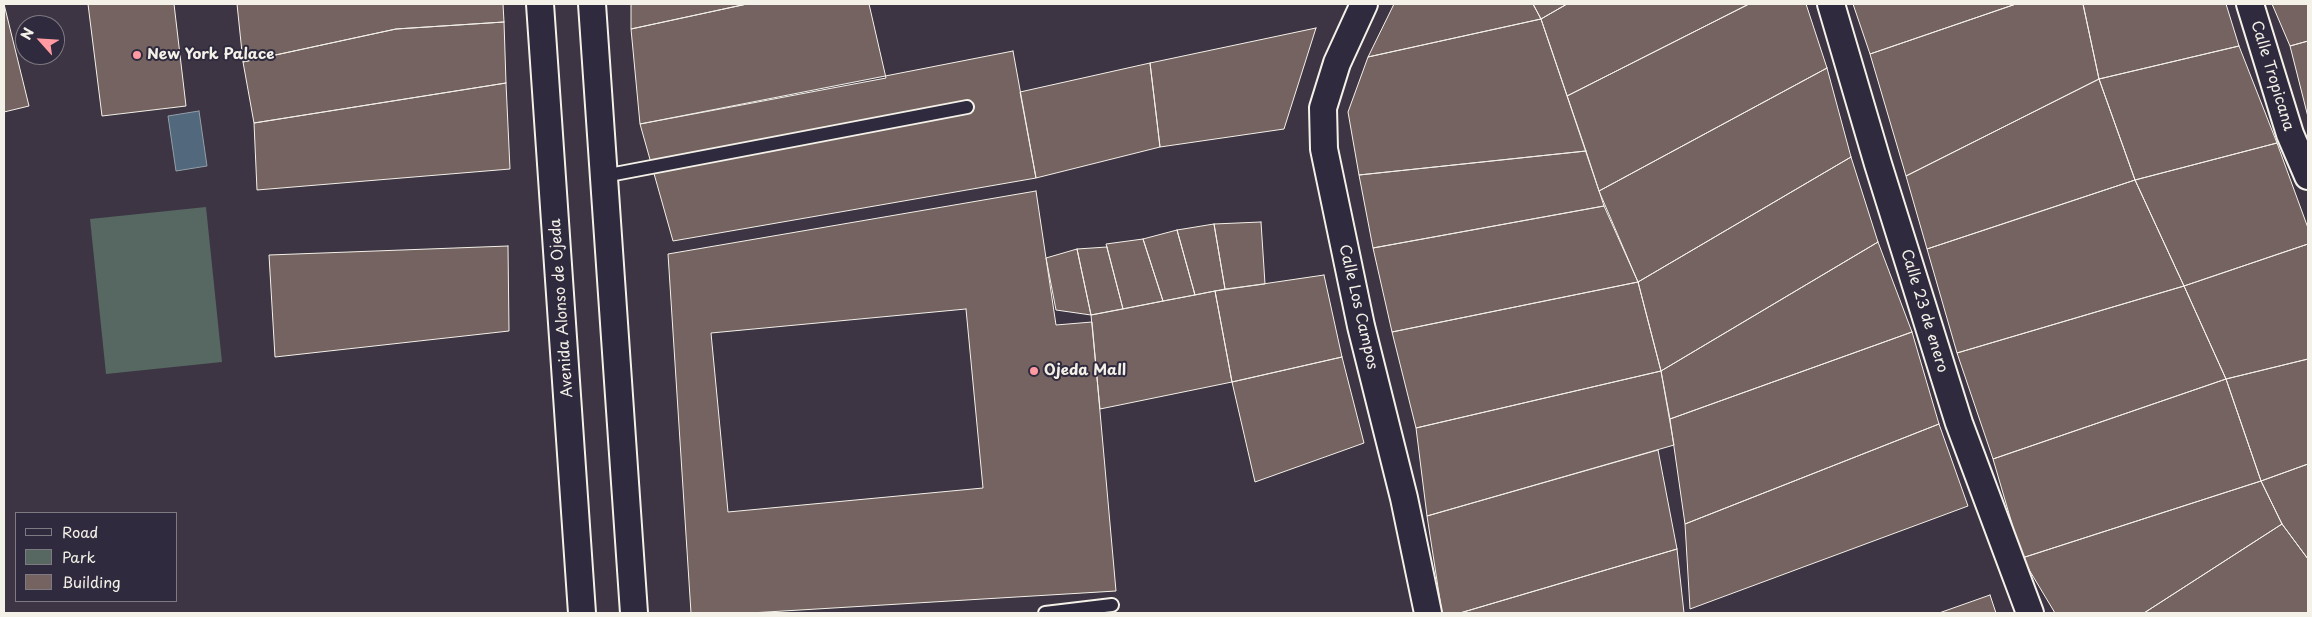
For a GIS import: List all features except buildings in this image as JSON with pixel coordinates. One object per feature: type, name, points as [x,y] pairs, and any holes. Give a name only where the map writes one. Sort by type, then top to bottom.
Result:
[{"type":"street","name":"Avenida Alonso de Ojeda","points":[[540,4],[582,613]]},
{"type":"street","points":[[592,4],[634,613]]},
{"type":"street","name":"Calle Los Campos","points":[[1364,4],[1337,63],[1323,108],[1324,148],[1362,326],[1404,498],[1428,613]]},
{"type":"street","name":"Calle 23 de enero","points":[[1832,4],[1878,164],[1959,423],[2030,613]]},
{"type":"street","name":"Calle Tropicana","points":[[2250,4],[2290,134],[2308,176]]},
{"type":"lane","points":[[604,176],[966,107]]},
{"type":"lane","points":[[1045,613],[1112,605]]},
{"type":"green space","points":[[206,207],[222,362],[106,374],[90,219]]},
{"type":"water","points":[[199,111],[207,166],[176,171],[168,116]]},
{"type":"place","name":"New York Palace","points":[[137,55]]},
{"type":"place","name":"Ojeda Mall","points":[[1034,371]]}]
